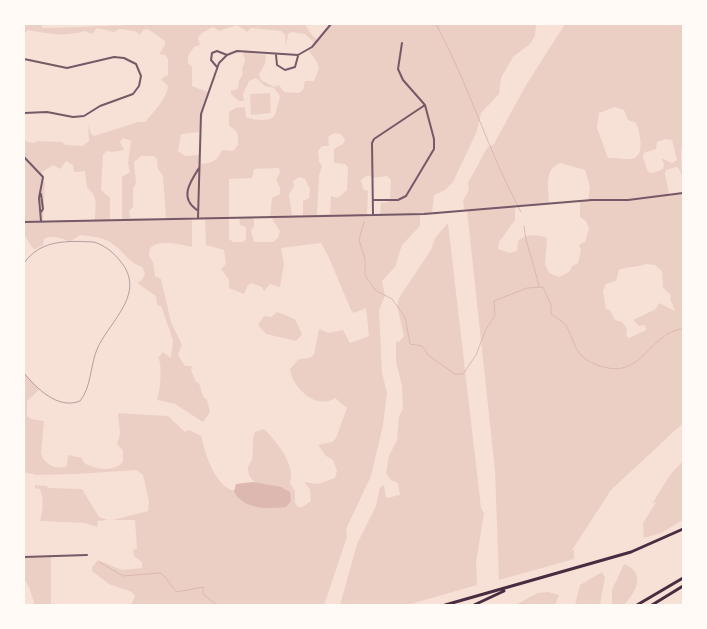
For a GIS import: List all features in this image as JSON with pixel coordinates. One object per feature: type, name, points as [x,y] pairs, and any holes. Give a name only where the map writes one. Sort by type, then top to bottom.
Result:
[{"type":"highway","points":[[445,605],[630,552],[683,529]]},
{"type":"highway","points":[[637,605],[683,578]]},
{"type":"highway","points":[[652,605],[683,586]]},
{"type":"highway","points":[[474,605],[506,589]]},
{"type":"street","points":[[217,67],[211,60],[212,53],[217,51],[227,54],[245,51],[276,55],[298,55],[312,47],[331,24]]},
{"type":"street","points":[[373,200],[398,200],[406,196],[434,149],[434,139],[425,105],[403,80],[398,69],[402,43]]},
{"type":"street","points":[[198,218],[201,114],[217,67],[227,54]]},
{"type":"street","points":[[276,55],[277,64],[282,69],[288,70],[295,67],[298,55]]},
{"type":"street","points":[[24,59],[67,68],[114,57],[124,58],[138,67],[141,80],[137,89],[130,96],[115,100],[81,117],[47,112],[24,113]]},
{"type":"street","points":[[373,214],[372,143],[374,139],[425,105]]},
{"type":"street","points":[[24,157],[42,174],[41,194],[43,209],[41,221]]},
{"type":"street","points":[[197,210],[190,204],[187,194],[191,180],[201,166]]},
{"type":"street","points":[[24,222],[424,214],[592,200],[628,200],[683,193]]},
{"type":"street","points":[[24,557],[87,555]]},
{"type":"lane","points":[[24,263],[36,249],[46,244],[94,242],[111,251],[128,272],[131,284],[128,297],[98,347],[87,390],[78,402],[46,396],[24,373]]},
{"type":"shaded area","points":[[24,24],[41,24],[42,28],[50,28],[154,24],[305,24],[318,41],[331,24],[536,24],[535,36],[530,44],[513,57],[501,78],[499,94],[481,113],[477,131],[453,182],[445,190],[434,195],[432,213],[420,214],[420,226],[402,245],[395,267],[382,281],[385,296],[379,310],[382,373],[387,393],[383,425],[371,476],[346,529],[347,537],[324,605],[131,605],[135,596],[132,592],[109,584],[92,571],[92,567],[98,560],[122,570],[142,568],[142,562],[134,556],[133,550],[137,549],[135,520],[113,520],[148,511],[149,502],[143,475],[136,470],[36,475],[24,472],[24,373],[39,390],[27,401],[27,416],[31,419],[44,421],[41,453],[44,460],[51,466],[59,468],[67,466],[68,455],[82,458],[84,463],[93,467],[114,468],[123,462],[123,450],[117,444],[120,434],[118,413],[168,416],[185,432],[189,430],[201,436],[211,467],[219,480],[231,490],[287,493],[284,488],[267,487],[256,483],[249,474],[248,467],[252,459],[255,432],[264,429],[280,447],[288,461],[291,476],[290,483],[295,491],[295,503],[298,507],[302,507],[311,501],[310,489],[304,482],[318,484],[335,478],[337,471],[333,460],[326,456],[318,445],[332,442],[336,438],[347,408],[335,398],[328,401],[320,401],[306,395],[295,383],[290,369],[299,359],[309,358],[314,355],[319,329],[328,333],[343,330],[350,343],[369,336],[366,308],[354,313],[351,310],[321,243],[281,248],[284,264],[280,287],[270,284],[264,291],[262,287],[252,283],[248,285],[244,294],[229,288],[229,280],[221,269],[226,264],[224,250],[206,245],[205,219],[192,219],[192,247],[160,243],[150,248],[149,256],[153,262],[155,276],[161,279],[171,322],[182,345],[178,355],[185,366],[192,366],[191,370],[196,382],[199,383],[203,397],[207,400],[210,412],[203,422],[175,404],[157,400],[161,372],[158,358],[163,352],[171,358],[173,340],[161,306],[157,305],[156,296],[137,283],[142,280],[145,273],[142,267],[133,263],[111,243],[92,236],[80,235],[70,242],[50,237],[44,239],[43,245],[34,250],[24,235],[24,141],[34,143],[38,141],[62,142],[65,145],[83,146],[89,141],[88,124],[91,134],[94,136],[138,122],[145,122],[159,105],[167,91],[168,86],[161,79],[168,75],[168,59],[165,55],[159,54],[165,45],[165,41],[148,29],[143,30],[140,35],[135,31],[119,29],[114,32],[97,28],[92,34],[85,31],[50,34],[28,30],[24,34]],"holes":[[[237,25],[247,32],[251,28],[281,31],[285,35],[286,47],[288,34],[291,32],[305,34],[316,44],[309,51],[319,68],[314,81],[305,81],[303,90],[299,93],[284,92],[279,85],[274,87],[261,80],[259,74],[265,64],[266,55],[243,52],[245,61],[242,69],[243,74],[239,81],[238,89],[231,91],[231,94],[239,101],[244,101],[243,94],[249,81],[256,78],[265,86],[274,88],[280,96],[276,113],[272,118],[260,120],[246,117],[245,107],[235,108],[229,112],[229,126],[237,134],[238,145],[233,151],[222,150],[214,161],[201,164],[200,155],[185,156],[178,151],[181,134],[199,132],[208,92],[192,86],[192,67],[188,63],[188,56],[194,47],[200,45],[198,38],[202,33],[213,27],[219,31]],[[334,133],[341,134],[345,140],[343,144],[334,149],[334,163],[345,164],[348,167],[347,190],[338,198],[331,196],[330,214],[317,215],[319,176],[322,166],[319,162],[318,151],[322,146],[329,146],[328,137]],[[123,138],[131,141],[128,163],[130,172],[122,177],[122,219],[110,220],[110,198],[101,190],[103,155],[107,151],[124,150],[120,142]],[[141,156],[154,156],[157,159],[158,169],[163,176],[166,219],[130,218],[129,211],[133,207],[133,189],[136,183],[134,162]],[[66,161],[73,165],[74,172],[85,171],[87,188],[95,198],[95,220],[43,221],[45,184],[42,172],[53,165],[60,169]],[[279,168],[280,173],[276,179],[280,188],[280,194],[272,198],[270,216],[280,231],[278,238],[273,242],[254,242],[251,230],[254,226],[254,217],[239,217],[240,225],[246,227],[246,240],[233,242],[229,239],[229,179],[252,178],[254,169]],[[368,175],[373,178],[387,176],[391,180],[390,199],[388,202],[381,203],[380,214],[367,214],[368,191],[363,189],[361,180]],[[299,177],[305,179],[310,189],[309,198],[303,201],[303,215],[292,215],[289,195],[294,186],[293,181]]]},
{"type":"shaded area","points":[[565,24],[683,24],[682,176],[676,167],[666,170],[665,173],[669,194],[683,192],[683,423],[611,490],[572,550],[574,550],[574,559],[499,580],[495,471],[467,210],[464,209],[463,201],[469,190],[468,183],[487,148],[494,144],[526,85]],"holes":[[[615,107],[624,110],[628,120],[636,123],[641,145],[638,155],[628,159],[608,158],[597,128],[599,113]],[[666,139],[672,140],[677,160],[672,163],[661,158],[664,164],[663,169],[653,173],[648,172],[643,158],[644,153],[656,149],[657,142]],[[560,163],[585,170],[590,187],[588,200],[580,201],[580,217],[586,221],[589,229],[585,242],[579,245],[581,250],[578,263],[572,266],[569,272],[559,277],[549,273],[545,264],[547,238],[536,236],[521,238],[518,241],[517,251],[510,253],[498,249],[499,242],[515,220],[515,207],[549,204],[548,180],[551,170]],[[642,265],[655,265],[662,271],[663,288],[671,295],[670,299],[675,311],[659,303],[656,309],[633,320],[639,326],[645,325],[646,330],[629,338],[626,335],[627,329],[622,322],[615,320],[610,310],[606,309],[603,291],[606,284],[616,281],[619,270]]]},
{"type":"shaded area","points":[[270,93],[271,113],[251,115],[250,94]]},
{"type":"shaded area","points":[[448,223],[481,508],[484,513],[476,563],[477,585],[407,605],[340,605],[357,544],[376,506],[380,487],[384,485],[386,498],[400,495],[398,483],[391,480],[386,473],[389,456],[397,440],[399,416],[403,409],[402,386],[396,362],[396,341],[399,342],[404,336],[397,306],[399,298],[431,250],[435,238]]},
{"type":"shaded area","points":[[277,312],[295,319],[302,334],[296,341],[266,334],[258,325],[264,316],[271,317]]},
{"type":"shaded area","points":[[683,461],[683,520],[661,533],[644,538],[643,523],[656,502],[652,504],[670,475]]},
{"type":"shaded area","points":[[253,482],[281,487],[290,492],[291,501],[286,507],[271,508],[257,507],[244,502],[234,492],[236,484]]},
{"type":"shaded area","points":[[35,485],[47,486],[48,488],[82,489],[99,517],[108,520],[98,521],[97,527],[85,523],[40,521],[42,497],[40,489],[35,488]]},
{"type":"shaded area","points":[[24,557],[51,557],[51,605],[35,605],[24,579]]},
{"type":"shaded area","points":[[624,564],[635,572],[637,577],[636,588],[625,604],[612,605],[612,590]]},
{"type":"shaded area","points":[[602,572],[605,577],[600,605],[575,605],[580,585]]},
{"type":"shaded area","points":[[548,592],[559,595],[555,605],[515,605],[538,593]]},
{"type":"waterway","points":[[436,24],[459,71],[498,165],[521,212]]},
{"type":"waterway","points":[[364,222],[359,240],[365,259],[365,275],[375,290],[392,299],[405,317],[410,344],[422,346],[428,355],[455,374],[463,374],[476,355],[486,329],[495,315],[494,301],[527,288],[543,287],[551,305],[551,314],[567,327],[580,354],[589,361],[608,368],[619,369],[629,366],[661,339],[670,333],[680,329],[683,330]]},
{"type":"waterway","points":[[524,226],[539,287]]},
{"type":"waterway","points":[[99,562],[123,576],[160,573],[177,592],[203,587],[203,594],[217,605]]}]
